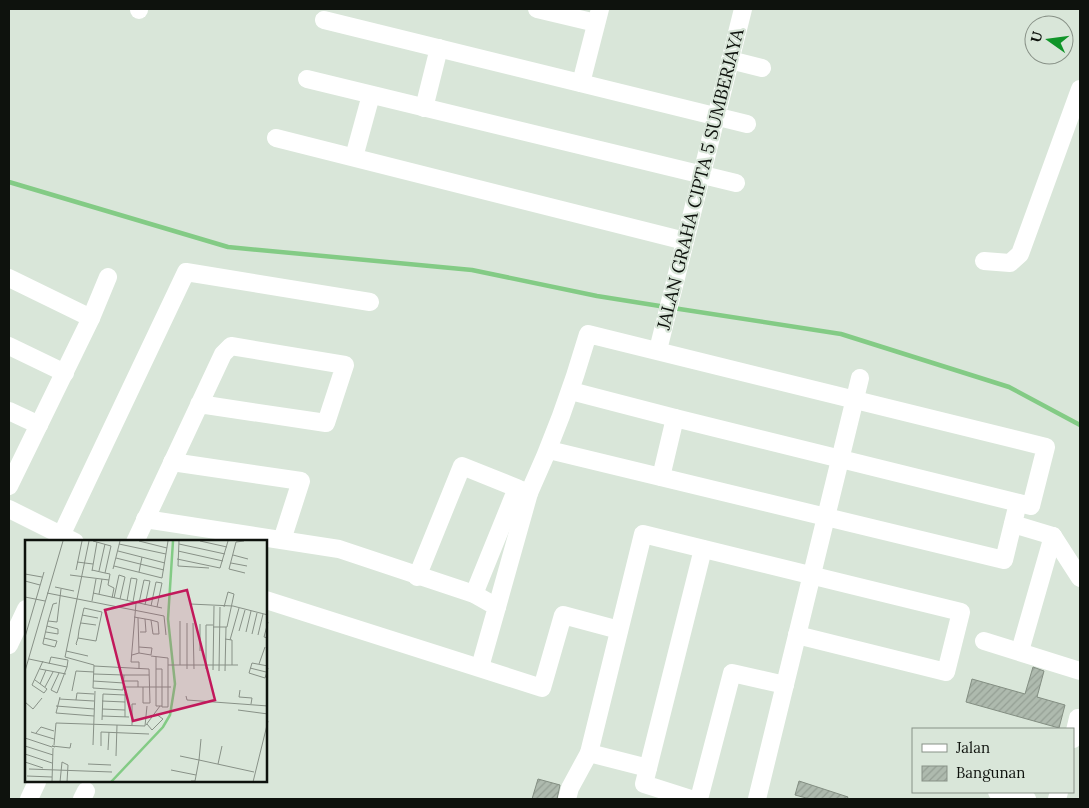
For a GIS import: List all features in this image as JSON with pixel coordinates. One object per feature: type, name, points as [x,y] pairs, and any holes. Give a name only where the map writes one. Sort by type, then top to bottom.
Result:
[{"type":"street","points":[[537,9],[598,16],[581,83]]},
{"type":"street","name":"JALAN GRAHA CIPTA 5 SUMBERJAYA","points":[[658,350],[743,9]]},
{"type":"street","points":[[324,20],[347,17],[439,48],[747,124]]},
{"type":"street","points":[[424,108],[439,48]]},
{"type":"street","points":[[730,60],[762,68]]},
{"type":"street","points":[[307,79],[736,183]]},
{"type":"street","points":[[984,261],[1010,263],[1020,254],[1080,89]]},
{"type":"street","points":[[354,157],[371,95]]},
{"type":"street","points":[[276,138],[685,241]]},
{"type":"street","points":[[9,509],[65,539],[186,272],[370,302]]},
{"type":"street","points":[[10,480],[65,373],[108,277]]},
{"type":"street","points":[[9,278],[91,318]]},
{"type":"street","points":[[474,594],[523,490],[549,450],[571,391],[588,334],[1046,447],[1032,506],[571,391]]},
{"type":"street","points":[[9,346],[65,373]]},
{"type":"street","points":[[136,540],[145,519],[199,404],[223,354],[230,346],[345,365],[326,423],[199,404]]},
{"type":"street","points":[[757,799],[860,378]]},
{"type":"street","points":[[9,411],[39,425]]},
{"type":"street","points":[[661,477],[675,418]]},
{"type":"street","points":[[549,450],[1004,560],[1018,503]]},
{"type":"street","points":[[172,462],[301,481],[282,540]]},
{"type":"street","points":[[417,577],[462,466],[523,490]]},
{"type":"street","points":[[480,667],[497,607],[523,490]]},
{"type":"street","points":[[145,519],[340,549],[417,577],[474,594],[497,607]]},
{"type":"street","points":[[1013,524],[1053,536],[1079,575]]},
{"type":"street","points":[[567,799],[570,788],[589,753],[643,534],[961,612],[946,672],[797,635]]},
{"type":"street","points":[[1020,651],[1053,536]]},
{"type":"street","points":[[644,784],[703,548]]},
{"type":"street","points":[[268,601],[542,688],[563,615],[619,630]]},
{"type":"street","points":[[9,645],[25,610]]},
{"type":"street","points":[[984,641],[1080,671]]},
{"type":"street","points":[[699,799],[732,673],[785,685]]},
{"type":"street","points":[[1074,735],[1078,718]]},
{"type":"street","points":[[589,753],[644,784],[691,799]]},
{"type":"street","points":[[28,799],[36,783]]},
{"type":"street","points":[[1001,793],[1027,799]]},
{"type":"building","points":[[1033,667],[1044,671],[1037,697],[1065,705],[1059,728],[966,702],[972,679],[1025,694]]},
{"type":"building","points":[[538,779],[560,785],[557,799],[532,799]]},
{"type":"building","points":[[799,781],[848,797],[847,799],[810,799],[795,795]]},
{"type":"waterway","points":[[9,182],[228,247],[472,270],[597,296],[666,307]]},
{"type":"waterway","points":[[673,308],[841,334],[1009,387],[1080,425]]}]
